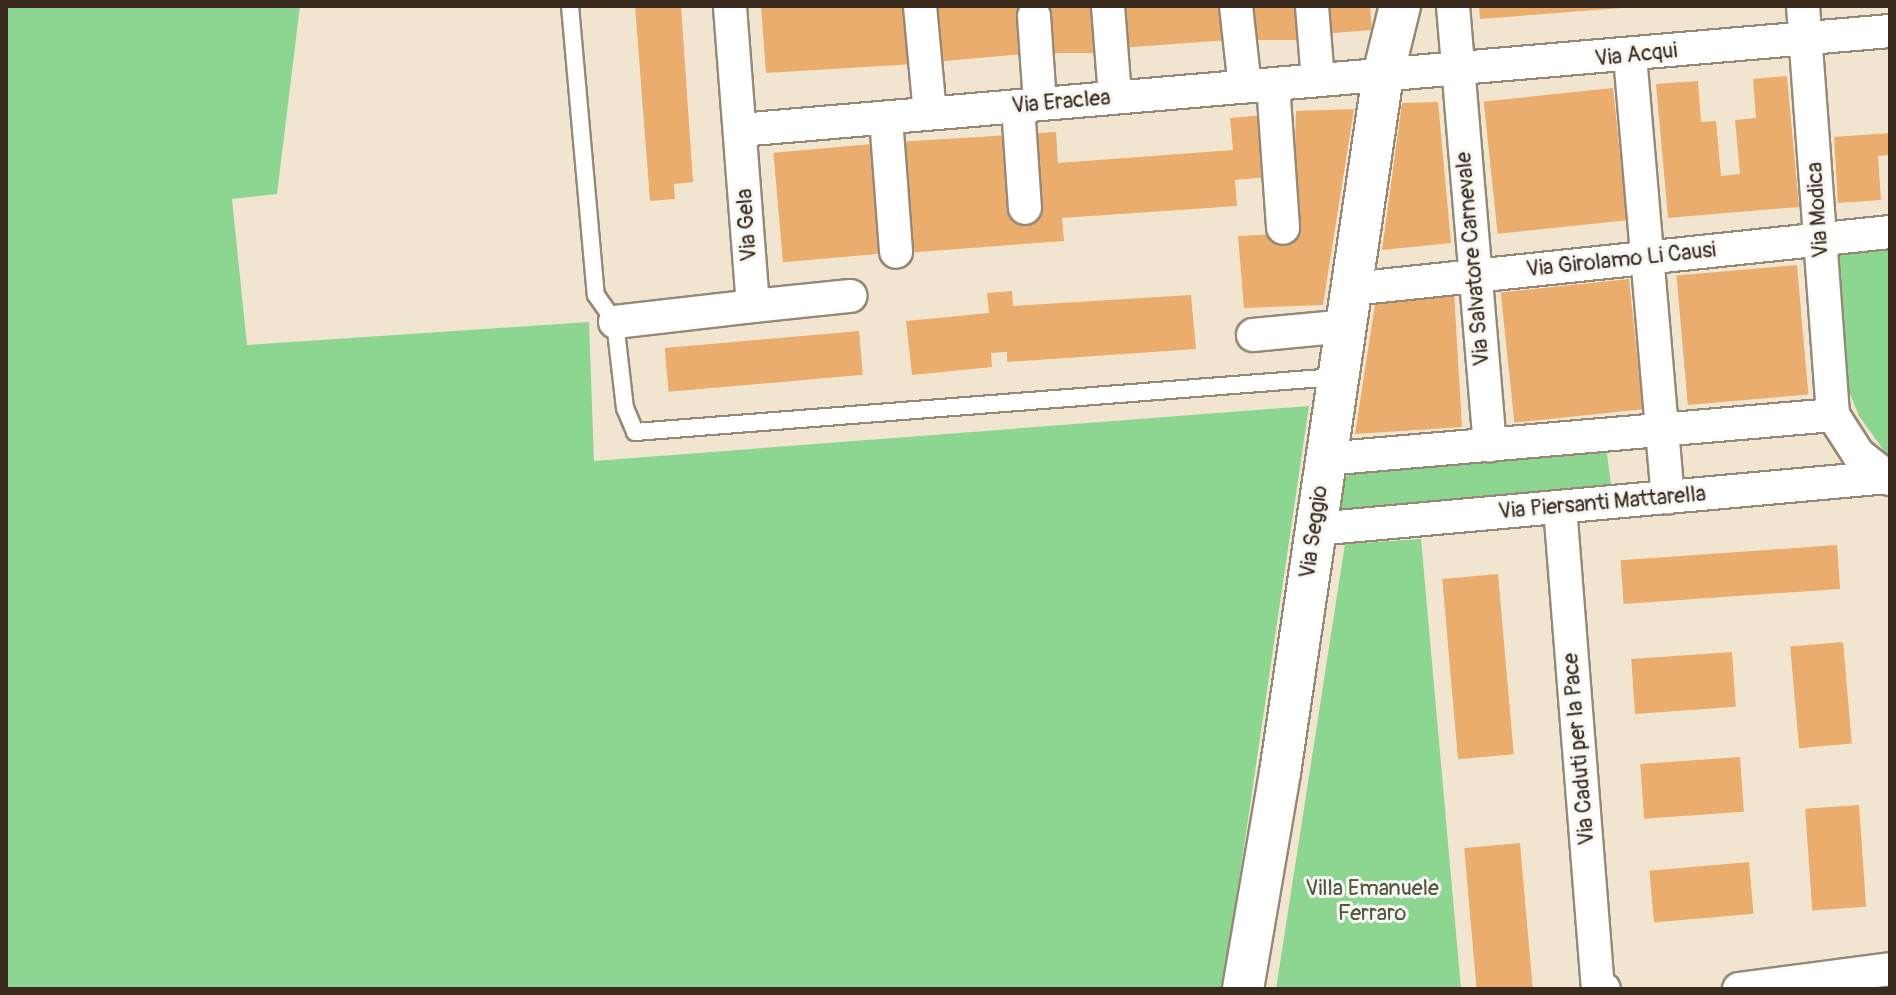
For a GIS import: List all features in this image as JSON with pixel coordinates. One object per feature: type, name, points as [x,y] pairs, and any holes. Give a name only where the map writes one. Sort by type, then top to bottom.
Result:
[{"type":"street","name":"Via Gela","points":[[730,6],[753,306]]},
{"type":"street","points":[[920,6],[930,114]]},
{"type":"street","points":[[1108,6],[1115,97]]},
{"type":"street","points":[[1236,6],[1259,85],[1283,228]]},
{"type":"street","points":[[1312,6],[1318,80]]},
{"type":"street","name":"Via Seggio","points":[[1243,989],[1383,75],[1400,6]]},
{"type":"street","name":"Via Salvatore Carnevale","points":[[1453,6],[1490,445]]},
{"type":"street","name":"Via Modica","points":[[1803,6],[1833,415]]},
{"type":"street","points":[[1025,208],[1034,16]]},
{"type":"street","name":"Via Acqui","points":[[1383,75],[1457,72],[1890,31]]},
{"type":"street","points":[[1630,56],[1668,497]]},
{"type":"street","name":"Via Eraclea","points":[[740,130],[1383,75]]},
{"type":"street","points":[[886,118],[896,252]]},
{"type":"street","name":"Via Girolamo Li Causi","points":[[1253,335],[1474,276],[1890,232]]},
{"type":"street","points":[[615,322],[850,296]]},
{"type":"street","points":[[1324,459],[1833,415],[1858,454],[1889,478]]},
{"type":"street","name":"Via Piersanti Mattarella","points":[[1315,529],[1889,478]]},
{"type":"street","name":"Via Caduti per la Pace","points":[[1560,507],[1598,985],[1604,989]]},
{"type":"street","points":[[1758,988],[1890,969]]},
{"type":"lane","points":[[570,6],[596,295],[615,322],[625,408],[635,432],[1336,377]]},
{"type":"green space","points":[[6,6],[300,6],[277,194],[232,199],[247,345],[589,322],[594,461],[1309,406],[1223,989],[8,989]]},
{"type":"green space","points":[[1890,242],[1890,459],[1859,416],[1842,374],[1836,248]]},
{"type":"green space","points":[[1606,447],[1612,491],[1334,515],[1350,466]]},
{"type":"green space","name":"Villa Emanuele Ferraro","points":[[1421,539],[1461,989],[1276,989],[1345,544]]},
{"type":"building","points":[[635,6],[681,6],[693,182],[674,184],[675,199],[650,201]]},
{"type":"building","points":[[761,6],[911,6],[915,64],[766,73]]},
{"type":"building","points":[[929,6],[1022,6],[1025,54],[934,62]]},
{"type":"building","points":[[1042,6],[1099,6],[1099,53],[1042,53]]},
{"type":"building","points":[[1115,6],[1227,6],[1230,40],[1119,48]]},
{"type":"building","points":[[1243,6],[1302,6],[1302,40],[1243,40]]},
{"type":"building","points":[[1319,6],[1370,6],[1372,30],[1322,34]]},
{"type":"building","points":[[1479,6],[1622,6],[1622,8],[1480,19]]},
{"type":"building","points":[[1787,76],[1799,207],[1668,218],[1656,84],[1698,81],[1701,122],[1716,121],[1721,176],[1740,174],[1735,120],[1756,118],[1753,79]]},
{"type":"building","points":[[1613,88],[1627,220],[1498,234],[1484,102]]},
{"type":"building","points":[[1438,102],[1451,243],[1382,250],[1402,103]]},
{"type":"building","points":[[1354,109],[1323,305],[1244,308],[1238,236],[1275,234],[1276,245],[1292,243],[1296,111]]},
{"type":"building","points":[[1265,115],[1269,177],[1235,180],[1237,206],[1062,218],[1064,241],[905,253],[896,142],[1056,132],[1058,163],[1233,150],[1230,118]]},
{"type":"building","points":[[1890,133],[1890,155],[1878,156],[1881,200],[1838,203],[1834,137]]},
{"type":"building","points":[[873,144],[883,254],[783,262],[773,153]]},
{"type":"building","points":[[1797,265],[1808,395],[1688,405],[1676,276]]},
{"type":"building","points":[[1629,279],[1643,409],[1514,423],[1501,292]]},
{"type":"building","points":[[1012,291],[1013,306],[1191,295],[1196,349],[1007,362],[1007,352],[991,353],[992,367],[912,375],[906,321],[989,313],[987,293]]},
{"type":"building","points":[[1454,292],[1462,427],[1355,434],[1376,298]]},
{"type":"building","points":[[859,331],[863,375],[669,392],[665,348]]},
{"type":"building","points":[[1837,545],[1840,589],[1624,604],[1621,560]]},
{"type":"building","points":[[1498,574],[1514,754],[1458,759],[1442,579]]},
{"type":"building","points":[[1843,642],[1852,744],[1799,748],[1790,647]]},
{"type":"building","points":[[1732,652],[1736,707],[1635,714],[1631,659]]},
{"type":"building","points":[[1740,757],[1744,812],[1644,819],[1640,764]]},
{"type":"building","points":[[1859,805],[1866,907],[1812,911],[1805,809]]},
{"type":"building","points":[[1520,843],[1533,989],[1477,989],[1464,848]]},
{"type":"building","points":[[1749,862],[1754,914],[1654,923],[1649,871]]}]
